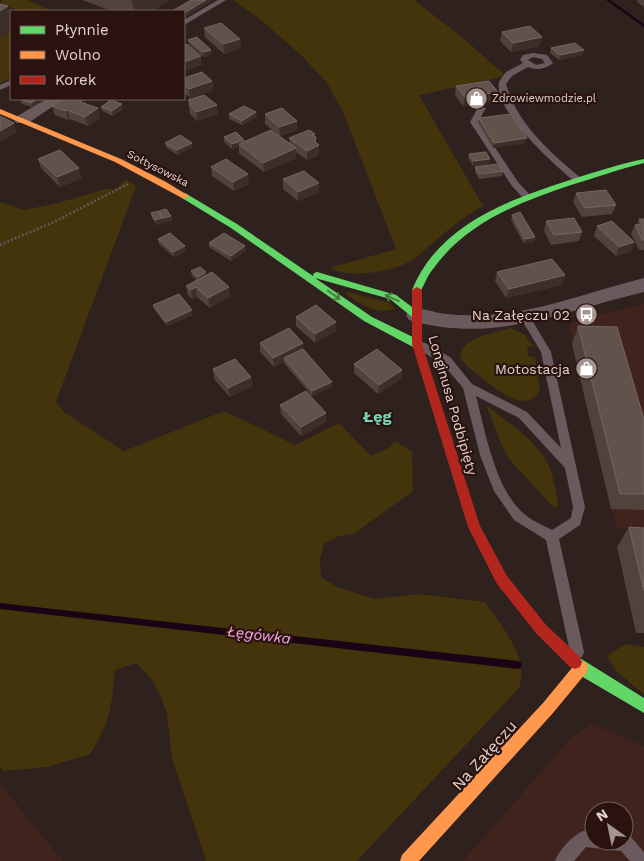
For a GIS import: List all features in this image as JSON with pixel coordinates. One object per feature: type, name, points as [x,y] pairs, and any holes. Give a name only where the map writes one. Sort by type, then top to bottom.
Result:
[{"type":"street","points":[[22,120],[54,100]]},
{"type":"street","name":"Sołtysowska","points":[[0,111],[83,145],[163,183],[218,215],[295,266],[368,319],[417,344]]},
{"type":"street","name":"Longinusa Podbipięty","points":[[644,162],[629,164],[528,198],[490,214],[476,223],[444,250],[429,268],[417,288],[416,315],[417,344],[463,496],[474,527],[502,580],[541,630],[581,668],[644,706]]},
{"type":"street","name":"Sołtysowska","points":[[295,266],[398,300],[416,315]]},
{"type":"street","points":[[413,274],[429,268]]},
{"type":"street","name":"Sołtysowska","points":[[364,288],[382,284]]},
{"type":"street","points":[[416,315],[432,320],[461,323],[491,322],[525,317],[610,292],[644,285]]},
{"type":"street","name":"Na Załęczu","points":[[408,861],[548,708],[581,668]]},
{"type":"lane","points":[[185,22],[223,0]]},
{"type":"lane","points":[[527,64],[509,74],[502,84],[503,94],[524,127],[538,144],[578,180]]},
{"type":"lane","points":[[482,108],[474,122],[515,184],[528,198]]},
{"type":"lane","points":[[525,317],[546,352],[579,507],[576,521],[552,537]]},
{"type":"lane","points":[[417,344],[446,360],[468,387],[523,415],[569,464]]},
{"type":"lane","points":[[468,387],[478,427],[498,488],[518,516],[552,537],[581,668]]},
{"type":"lane","points":[[563,861],[584,839]]},
{"type":"lane","points":[[632,851],[641,861]]},
{"type":"path","points":[[0,245],[56,222],[125,186],[133,179]]},
{"type":"shaded area","points":[[3,0],[27,0],[50,10],[19,10],[0,4]]},
{"type":"shaded area","points":[[233,0],[414,0],[463,38],[506,76],[419,95],[483,206],[455,224],[414,259],[401,266],[358,274],[330,268],[396,249],[343,112],[327,83],[303,57],[261,20]]},
{"type":"shaded area","points":[[10,31],[10,79],[0,84],[0,37]]},
{"type":"shaded area","points":[[126,179],[136,186],[56,402],[65,413],[124,451],[224,411],[295,445],[339,423],[371,456],[388,448],[395,441],[412,452],[413,491],[355,533],[339,536],[324,544],[320,559],[321,577],[337,587],[375,599],[418,594],[485,602],[506,632],[517,653],[521,676],[519,688],[357,861],[206,861],[172,758],[167,713],[150,677],[136,663],[115,670],[109,714],[90,754],[47,767],[4,771],[0,766],[0,202],[24,210],[54,204],[106,189],[116,189]]},
{"type":"shaded area","points":[[345,293],[390,303],[395,309],[381,311],[368,307]]},
{"type":"shaded area","points":[[644,304],[644,529],[616,528],[569,325],[581,319]]},
{"type":"shaded area","points":[[511,328],[525,335],[533,346],[527,347],[528,356],[535,357],[540,389],[535,397],[528,400],[511,398],[495,388],[470,369],[460,356],[462,350],[473,340]]},
{"type":"shaded area","points":[[486,405],[529,440],[543,456],[552,474],[558,506],[554,508],[510,460],[502,446]]},
{"type":"shaded area","points":[[625,644],[644,647],[644,694],[617,672],[607,656]]},
{"type":"shaded area","points":[[591,723],[644,746],[644,861],[463,861],[570,739]]},
{"type":"shaded area","points":[[0,784],[63,861],[0,861]]},
{"type":"building","points":[[191,0],[206,0],[185,12],[185,10],[174,10]]},
{"type":"building","points":[[0,4],[8,6],[0,11]]},
{"type":"building","points":[[221,23],[240,39],[223,44],[204,28]]},
{"type":"building","points":[[530,26],[542,37],[513,43],[502,32]]},
{"type":"building","points":[[197,37],[211,50],[203,52],[188,40]]},
{"type":"building","points":[[575,43],[584,50],[560,55],[551,48]]},
{"type":"building","points":[[187,44],[201,56],[185,62],[185,45]]},
{"type":"building","points":[[202,72],[212,81],[189,89],[185,85],[185,78]]},
{"type":"building","points":[[489,81],[498,92],[465,97],[456,86]]},
{"type":"building","points":[[204,95],[217,105],[196,112],[188,100]]},
{"type":"building","points":[[23,100],[36,100],[31,103]]},
{"type":"building","points":[[62,100],[83,100],[80,102],[98,108],[85,117],[52,106]]},
{"type":"building","points":[[111,100],[122,104],[112,111],[101,107]]},
{"type":"building","points":[[244,106],[256,112],[242,121],[229,114]]},
{"type":"building","points":[[282,108],[297,121],[279,127],[265,114]]},
{"type":"building","points":[[511,114],[527,138],[494,143],[479,118]]},
{"type":"building","points":[[0,116],[14,123],[0,131]]},
{"type":"building","points":[[271,130],[296,148],[263,163],[239,144]]},
{"type":"building","points":[[309,130],[315,134],[312,135],[316,137],[315,142],[319,145],[307,151],[289,138]]},
{"type":"building","points":[[236,132],[244,140],[232,144],[224,137]]},
{"type":"building","points":[[180,135],[192,143],[177,150],[165,143]]},
{"type":"building","points":[[60,150],[79,168],[57,177],[38,159]]},
{"type":"building","points":[[486,152],[490,159],[473,161],[469,154]]},
{"type":"building","points":[[226,159],[248,174],[233,182],[211,167]]},
{"type":"building","points":[[498,164],[503,171],[479,174],[475,167]]},
{"type":"building","points":[[304,171],[319,183],[298,192],[283,179]]},
{"type":"building","points":[[606,190],[616,205],[585,208],[576,193]]},
{"type":"building","points":[[166,209],[171,216],[163,218],[159,211]]},
{"type":"building","points":[[158,211],[162,218],[155,220],[151,213]]},
{"type":"building","points":[[520,212],[535,237],[525,239],[512,215]]},
{"type":"building","points":[[574,218],[582,232],[554,235],[546,221]]},
{"type":"building","points":[[639,219],[644,219],[644,240],[642,240],[635,225],[642,224]]},
{"type":"building","points":[[612,221],[634,242],[619,247],[597,226]]},
{"type":"building","points":[[170,233],[185,246],[173,252],[158,239]]},
{"type":"building","points":[[224,233],[245,246],[231,256],[209,243]]},
{"type":"building","points":[[552,259],[565,275],[509,289],[497,272]]},
{"type":"building","points":[[200,267],[206,272],[198,277],[191,271]]},
{"type":"building","points":[[212,272],[229,287],[208,298],[196,287],[191,290],[186,286]]},
{"type":"building","points":[[179,294],[192,310],[166,322],[153,305]]},
{"type":"building","points":[[316,305],[336,322],[315,334],[296,317]]},
{"type":"building","points":[[578,326],[617,327],[644,419],[644,494],[620,494]]},
{"type":"building","points":[[289,328],[303,343],[273,358],[260,343]]},
{"type":"building","points":[[303,349],[332,382],[312,391],[284,358]]},
{"type":"building","points":[[377,349],[402,370],[379,385],[354,364]]},
{"type":"building","points":[[235,359],[251,377],[228,388],[213,369]]},
{"type":"building","points":[[306,391],[326,413],[301,427],[280,405]]},
{"type":"building","points":[[629,527],[644,528],[644,591]]},
{"type":"waterway","points":[[608,0],[644,26]]},
{"type":"waterway","name":"Łęgówka","points":[[0,606],[518,665]]},
{"type":"traffic: fast","points":[[417,290],[428,268],[447,246],[468,227],[489,214],[547,191],[644,161]]},
{"type":"traffic: fast","points":[[185,196],[234,226],[368,319],[417,344]]},
{"type":"traffic: fast","points":[[317,275],[393,297],[416,315]]},
{"type":"traffic: fast","points":[[575,662],[581,668],[644,706]]},
{"type":"traffic: slow","points":[[0,111],[118,161],[185,196]]},
{"type":"traffic: slow","points":[[408,861],[548,708],[581,668]]},
{"type":"traffic: jam","points":[[417,290],[417,344],[474,527],[502,580],[541,629],[575,662]]},
{"type":"place","name":"Zdrowiewmodzie.pl","points":[[476,98]]},
{"type":"place","name":"Na Załęczu 02","points":[[586,315]]},
{"type":"place","name":"Motostacja","points":[[586,369]]},
{"type":"district","name":"Łęg","points":[[377,416]]}]
